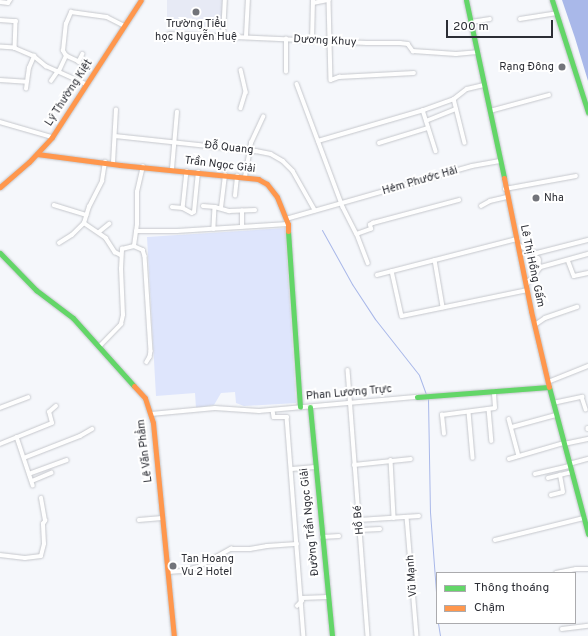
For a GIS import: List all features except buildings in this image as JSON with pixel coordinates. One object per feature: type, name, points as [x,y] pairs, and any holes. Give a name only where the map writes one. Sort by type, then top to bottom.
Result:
[{"type":"street","points":[[0,2],[8,3],[10,0]]},
{"type":"street","name":"Lý Thường Kiệt","points":[[0,187],[37,154],[52,137],[141,0]]},
{"type":"street","points":[[223,35],[225,0]]},
{"type":"street","points":[[246,36],[248,0]]},
{"type":"street","points":[[312,41],[313,1],[329,0],[331,80],[339,77],[414,73]]},
{"type":"street","name":"Lê Thị Hồng Gấm","points":[[466,0],[548,384],[586,521],[588,534]]},
{"type":"street","points":[[552,0],[588,112]]},
{"type":"street","points":[[83,54],[79,62],[66,56],[62,47],[66,24],[71,12],[107,17],[124,26]]},
{"type":"street","points":[[520,19],[557,13]]},
{"type":"street","points":[[471,22],[490,19]]},
{"type":"street","points":[[0,20],[16,21],[15,48]]},
{"type":"street","name":"Dương Khuy","points":[[169,34],[246,36],[312,41],[406,43],[410,45],[413,51],[456,54],[477,52]]},
{"type":"street","points":[[286,39],[286,72]]},
{"type":"street","points":[[0,47],[15,48],[34,56],[46,66],[86,84]]},
{"type":"street","points":[[26,89],[26,82],[34,56]]},
{"type":"street","points":[[51,81],[66,56]]},
{"type":"street","points":[[241,70],[246,92],[242,108]]},
{"type":"street","points":[[0,80],[26,82]]},
{"type":"street","points":[[297,84],[341,203],[357,234],[368,263]]},
{"type":"street","points":[[318,141],[423,110],[454,99],[467,89],[484,85]]},
{"type":"street","points":[[490,111],[549,95]]},
{"type":"street","points":[[454,99],[465,143]]},
{"type":"street","points":[[426,121],[456,109]]},
{"type":"street","points":[[113,163],[116,110]]},
{"type":"street","points":[[423,110],[436,151]]},
{"type":"street","points":[[172,169],[177,112]]},
{"type":"street","points":[[245,177],[248,150],[263,117]]},
{"type":"street","points":[[0,122],[52,137]]},
{"type":"street","points":[[379,143],[428,128]]},
{"type":"street","name":"Đỗ Quang","points":[[115,136],[248,150],[271,154],[288,165],[298,178],[315,210]]},
{"type":"street","name":"Trần Ngọc Giải","points":[[37,154],[143,167],[245,177],[263,181],[271,188],[287,221],[300,407]]},
{"type":"street","name":"Hẻm Phước Hải","points":[[136,232],[242,227],[287,221],[315,210],[472,166],[500,161]]},
{"type":"street","points":[[59,243],[72,235],[84,223],[89,206],[102,181],[105,162]]},
{"type":"street","points":[[134,246],[136,232],[137,192],[143,167]]},
{"type":"street","points":[[183,208],[187,171]]},
{"type":"street","points":[[172,207],[183,208],[192,213],[194,212],[198,172]]},
{"type":"street","points":[[221,208],[225,175]]},
{"type":"street","points":[[235,196],[236,176]]},
{"type":"street","points":[[506,188],[576,176]]},
{"type":"street","points":[[482,206],[494,200],[507,197]]},
{"type":"street","points":[[357,234],[370,230],[370,225],[373,223],[459,200]]},
{"type":"street","points":[[54,205],[87,215]]},
{"type":"street","points":[[203,206],[226,210],[256,210]]},
{"type":"street","points":[[214,229],[215,207]]},
{"type":"street","points":[[242,210],[242,227]]},
{"type":"street","points":[[84,223],[106,238],[115,252],[121,255]]},
{"type":"street","points":[[99,232],[109,224]]},
{"type":"street","points":[[377,275],[435,260],[517,242],[531,252],[537,253],[588,240]]},
{"type":"street","points":[[99,347],[119,327],[122,320],[121,255],[123,248],[134,246],[143,250],[145,256],[151,351],[147,362]]},
{"type":"street","points":[[523,265],[535,263],[540,260],[544,252]]},
{"type":"street","points":[[392,271],[402,316],[527,287],[537,253]]},
{"type":"street","name":"Lê Văn Phẩm","points":[[0,254],[36,290],[73,318],[145,398],[151,414],[174,636]]},
{"type":"street","points":[[535,263],[547,266],[588,254]]},
{"type":"street","points":[[435,260],[443,307]]},
{"type":"street","points":[[535,263],[540,260]]},
{"type":"street","points":[[540,260],[547,266]]},
{"type":"street","points":[[568,260],[574,276],[588,273]]},
{"type":"street","points":[[535,325],[545,318],[577,308]]},
{"type":"street","points":[[548,384],[588,366]]},
{"type":"street","name":"Hồ Bé","points":[[348,370],[368,636]]},
{"type":"street","name":"Phan Lương Trực","points":[[151,414],[215,408],[250,411],[273,410],[438,395],[494,392],[548,384]]},
{"type":"street","points":[[444,434],[442,415],[496,408],[494,392]]},
{"type":"street","points":[[0,408],[28,397]]},
{"type":"street","points":[[553,403],[582,397],[586,408]]},
{"type":"street","points":[[0,444],[52,423],[49,413],[56,406]]},
{"type":"street","name":"Đường Trần Ngọc Giải","points":[[310,406],[332,636]]},
{"type":"street","points":[[489,409],[492,441]]},
{"type":"street","points":[[273,410],[274,417],[287,417],[304,636]]},
{"type":"street","points":[[469,412],[473,458]]},
{"type":"street","points":[[512,427],[556,415]]},
{"type":"street","points":[[509,418],[519,456]]},
{"type":"street","points":[[24,458],[80,436],[92,428]]},
{"type":"street","points":[[17,437],[32,483],[50,473]]},
{"type":"street","points":[[509,459],[588,438]]},
{"type":"street","points":[[354,465],[411,459]]},
{"type":"street","points":[[535,474],[588,459]]},
{"type":"street","points":[[29,474],[67,460]]},
{"type":"street","points":[[391,460],[394,518]]},
{"type":"street","points":[[292,469],[315,467]]},
{"type":"street","points":[[548,478],[572,472]]},
{"type":"street","points":[[551,495],[563,492],[560,475]]},
{"type":"street","points":[[0,555],[25,558],[40,556],[44,544],[43,524],[45,521],[41,498]]},
{"type":"street","points":[[359,520],[419,516]]},
{"type":"street","name":"Vũ Mạnh","points":[[407,517],[417,636]]},
{"type":"street","points":[[139,520],[162,518]]},
{"type":"street","points":[[495,540],[586,521]]},
{"type":"street","points":[[360,530],[380,529]]},
{"type":"street","points":[[322,537],[339,536]]},
{"type":"street","points":[[168,572],[182,571],[198,566],[231,549],[250,549],[297,544]]},
{"type":"street","points":[[561,572],[576,569],[588,569]]},
{"type":"street","points":[[298,606],[302,600],[328,597]]},
{"type":"street","points":[[562,629],[588,626]]},
{"type":"shaded area","name":"Trường Tiểu học Nguyễn Huệ","points":[[167,0],[224,0],[224,29],[167,29]]},
{"type":"shaded area","points":[[285,228],[296,403],[244,406],[236,403],[235,392],[221,393],[214,405],[196,408],[195,393],[156,396],[147,237]]},
{"type":"water","points":[[562,0],[588,0],[588,81],[575,38]]},
{"type":"waterway","points":[[322,230],[352,284],[375,319],[419,375],[426,394]]},
{"type":"waterway","points":[[428,399],[430,512],[436,592]]},
{"type":"waterway","points":[[438,624],[440,636]]},
{"type":"traffic: fast","points":[[466,0],[504,178]]},
{"type":"traffic: fast","points":[[552,0],[588,112]]},
{"type":"traffic: fast","points":[[288,231],[300,407]]},
{"type":"traffic: fast","points":[[0,253],[36,290],[73,318],[134,386]]},
{"type":"traffic: fast","points":[[549,387],[588,534]]},
{"type":"traffic: fast","points":[[417,397],[549,387]]},
{"type":"traffic: fast","points":[[310,407],[332,636]]},
{"type":"traffic: slow","points":[[0,187],[29,162],[52,137],[141,0]]},
{"type":"traffic: slow","points":[[37,154],[120,165],[258,179],[267,184],[277,197],[288,224],[288,231]]},
{"type":"traffic: slow","points":[[504,178],[531,311],[549,387]]},
{"type":"traffic: slow","points":[[134,386],[145,398],[153,423],[174,636]]},
{"type":"place","name":"Trường Tiểu học Nguyễn Huệ","points":[[196,12]]},
{"type":"place","name":"Rạng Đông","points":[[562,67]]},
{"type":"place","name":"Nha","points":[[536,198]]},
{"type":"place","name":"Tan Hoang Vu 2 Hotel","points":[[173,566]]}]
